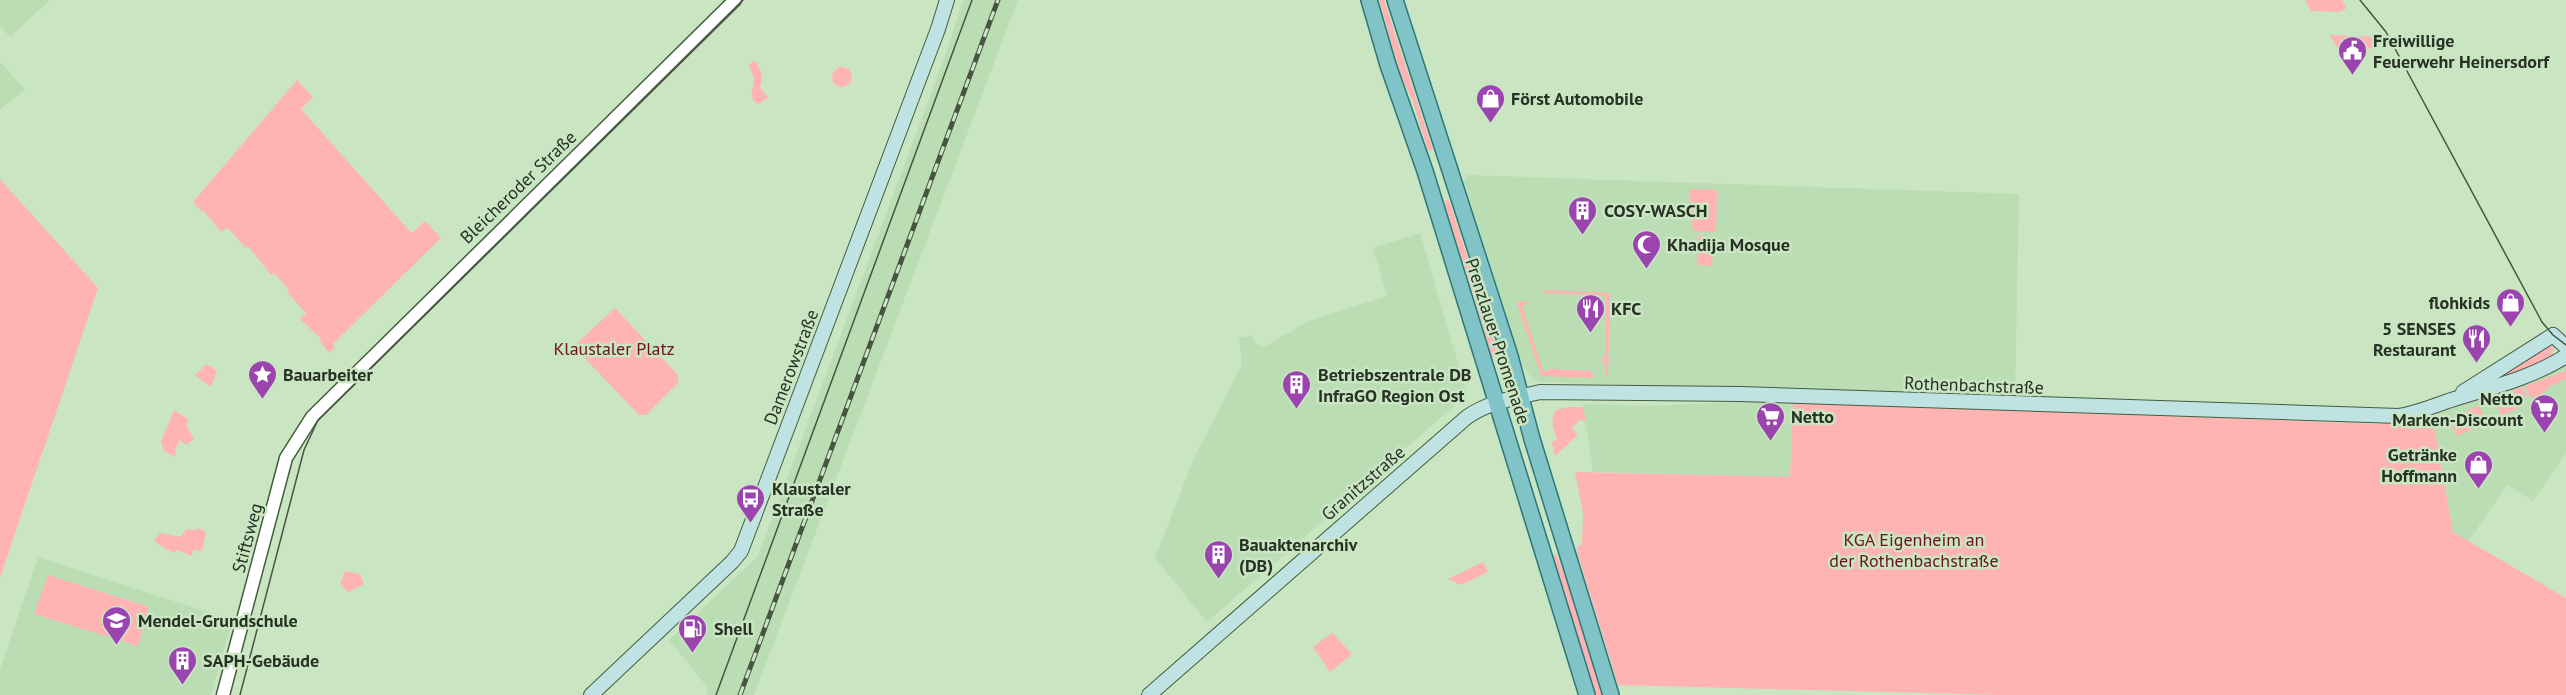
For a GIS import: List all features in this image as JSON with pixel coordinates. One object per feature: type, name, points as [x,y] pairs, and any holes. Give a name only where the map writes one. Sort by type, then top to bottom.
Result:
[{"type":"main road","name":"Damerowstraße","points":[[591,695],[741,551],[947,0]]},
{"type":"main road","name":"Prenzlauer Promenade","points":[[1369,0],[1388,66],[1425,171],[1587,695]]},
{"type":"main road","name":"Prenzlauer Promenade","points":[[1395,0],[1510,356],[1520,397],[1611,695]]},
{"type":"main road","name":"Rothenbachstraße","points":[[2448,402],[2553,335],[2566,347]]},
{"type":"main road","name":"Rothenbachstraße","points":[[1497,403],[1540,392],[1740,394],[2386,416],[2426,411],[2551,366],[2566,356]]},
{"type":"main road","name":"Granitzstraße","points":[[1149,695],[1460,423],[1478,410],[1497,403]]},
{"type":"main road","points":[[1532,519],[1554,511]]},
{"type":"street","name":"Bleicheroder Straße","points":[[327,401],[735,0]]},
{"type":"street","name":"Stiftsweg","points":[[223,695],[286,458],[312,417],[327,401]]},
{"type":"shaded area","points":[[0,0],[50,0],[10,37],[0,26]]},
{"type":"shaded area","points":[[963,0],[1018,0],[754,695],[706,695],[708,688],[669,640],[758,556],[945,56]]},
{"type":"shaded area","points":[[0,62],[25,89],[0,110]]},
{"type":"shaded area","points":[[1467,175],[2019,194],[2015,399],[1542,382],[1533,379],[1522,366],[1464,182]]},
{"type":"shaded area","points":[[1420,233],[1464,384],[1465,390],[1461,400],[1207,622],[1155,558],[1194,458],[1242,364],[1239,338],[1253,335],[1255,343],[1264,347],[1309,321],[1387,296],[1373,248]]},
{"type":"shaded area","points":[[2566,366],[2566,453],[2533,501],[2507,485],[2468,542],[2453,532],[2432,416]]},
{"type":"shaded area","points":[[1757,401],[1793,402],[1790,477],[1593,472],[1583,404],[1652,406]]},
{"type":"shaded area","name":"Mendel-Grundschule","points":[[38,557],[232,620],[211,695],[0,695],[0,670]]},
{"type":"green space","points":[[1379,0],[1384,0],[1433,150],[1428,151],[1413,102],[1400,73]]},
{"type":"green space","points":[[2305,0],[2342,0],[2347,8],[2340,12],[2311,11]]},
{"type":"green space","points":[[2330,35],[2375,37],[2378,44],[2345,62]]},
{"type":"green space","points":[[754,60],[761,73],[760,87],[768,98],[757,104],[752,96],[754,79],[749,66]]},
{"type":"green space","points":[[838,67],[846,67],[852,73],[852,81],[846,87],[838,87],[832,81],[832,73]]},
{"type":"green space","points":[[297,80],[313,97],[301,109],[406,227],[412,233],[425,221],[441,238],[333,344],[335,347],[329,353],[320,341],[321,339],[300,319],[306,313],[274,273],[271,275],[248,246],[246,248],[227,227],[221,232],[204,211],[202,212],[193,202]]},
{"type":"green space","points":[[0,179],[98,288],[0,578]]},
{"type":"green space","points":[[1689,189],[1717,190],[1716,232],[1693,231]]},
{"type":"green space","points":[[1449,200],[1499,355],[1492,357],[1444,201]]},
{"type":"green space","points":[[1698,236],[1714,237],[1712,266],[1697,265]]},
{"type":"green space","points":[[1544,290],[1610,293],[1608,376],[1606,377],[1605,366],[1601,360],[1606,354],[1606,298],[1601,295],[1544,293]]},
{"type":"green space","points":[[1519,301],[1531,303],[1522,306],[1543,371],[1551,369],[1591,371],[1594,378],[1541,376],[1517,303]]},
{"type":"green space","name":"Klaustaler Platz","points":[[615,308],[678,375],[678,383],[646,415],[639,415],[575,348],[575,345]]},
{"type":"green space","points":[[2549,345],[2554,347],[2551,359],[2493,381]]},
{"type":"green space","points":[[207,364],[217,371],[211,387],[195,375]]},
{"type":"green space","points":[[2566,371],[2566,379],[2531,398],[2525,386]]},
{"type":"green space","points":[[2522,387],[2527,396],[2516,401],[2519,408],[2501,416],[2494,397]]},
{"type":"green space","name":"KGA Eigenheim an der Rothenbachstraße","points":[[1793,402],[2379,424],[2432,416],[2453,532],[2566,598],[2566,695],[2000,695],[1618,685],[1577,552],[1577,547],[1582,544],[1583,513],[1575,472],[1790,477]]},
{"type":"green space","points":[[2479,406],[2486,423],[2457,436],[2449,418]]},
{"type":"green space","points":[[1583,407],[1586,423],[1581,419],[1572,428],[1578,435],[1555,456],[1552,442],[1557,440],[1553,417],[1556,410]]},
{"type":"green space","points":[[174,410],[188,419],[186,425],[194,439],[186,445],[180,440],[175,449],[176,457],[164,451],[161,442]]},
{"type":"green space","points":[[198,528],[206,532],[202,551],[194,550],[191,556],[178,550],[173,553],[154,541],[160,533],[180,537],[187,529],[196,530]]},
{"type":"green space","points":[[1556,555],[1572,589],[1606,695],[1592,695],[1551,557]]},
{"type":"green space","points":[[1483,562],[1488,572],[1461,585],[1448,579]]},
{"type":"green space","points":[[345,571],[360,574],[364,584],[348,592],[340,584]]},
{"type":"green space","points":[[48,575],[149,607],[138,646],[34,614]]},
{"type":"green space","points":[[1332,633],[1352,654],[1330,672],[1313,647]]},
{"type":"tram line","points":[[240,695],[304,450],[318,420],[743,0]]},
{"type":"tram line","points":[[716,695],[972,0]]},
{"type":"tram line","points":[[2360,0],[2386,32],[2542,322],[2566,345]]},
{"type":"railway","points":[[740,695],[998,0]]},
{"type":"place","name":"Freiwillige Feuerwehr Heinersdorf","points":[[2352,76]]},
{"type":"place","name":"Först Automobile","points":[[1490,124]]},
{"type":"place","name":"COSY-WASCH","points":[[1583,236]]},
{"type":"place","name":"Khadija Mosque","points":[[1646,270]]},
{"type":"place","name":"flohkids","points":[[2511,328]]},
{"type":"place","name":"KFC","points":[[1590,334]]},
{"type":"place","name":"5 SENSES Restaurant","points":[[2477,364]]},
{"type":"place","name":"Bauarbeiter","points":[[262,400]]},
{"type":"place","name":"Betriebszentrale DB InfraGO Region Ost","points":[[1297,410]]},
{"type":"place","name":"Netto Marken-Discount","points":[[2544,434]]},
{"type":"place","name":"Netto","points":[[1770,442]]},
{"type":"place","name":"Getränke Hoffmann","points":[[2478,490]]},
{"type":"place","name":"Klaustaler Straße","points":[[751,524]]},
{"type":"place","name":"Bauaktenarchiv (DB)","points":[[1218,580]]},
{"type":"place","name":"Mendel-Grundschule","points":[[117,646]]},
{"type":"place","name":"Shell","points":[[693,654]]},
{"type":"place","name":"SAPH-Gebäude","points":[[182,686]]}]
